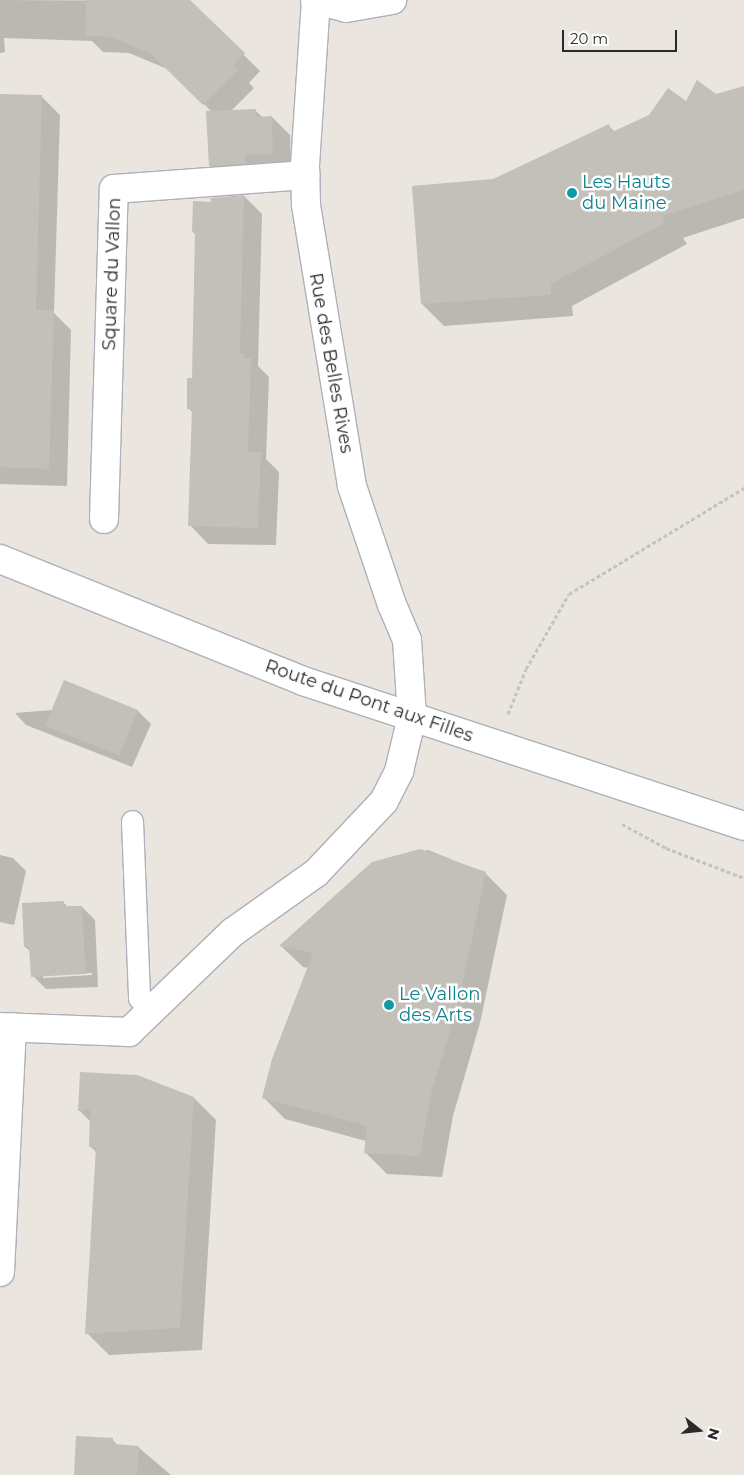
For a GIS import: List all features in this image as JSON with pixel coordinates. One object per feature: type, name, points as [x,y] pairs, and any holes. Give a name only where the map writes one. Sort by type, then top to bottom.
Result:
[{"type":"street","points":[[315,0],[346,8],[392,0]]},
{"type":"street","name":"Rue des Belles Rives","points":[[6,1027],[129,1032],[152,1012],[233,932],[316,873],[384,801],[400,771],[412,717],[407,640],[388,596],[352,486],[314,266],[305,175],[315,0]]},
{"type":"street","name":"Square du Vallon","points":[[104,519],[114,189],[305,175]]},
{"type":"street","name":"Route du Pont aux Filles","points":[[0,559],[304,681],[744,826]]},
{"type":"street","points":[[0,1272],[6,1027]]},
{"type":"lane","points":[[132,821],[139,998],[152,1012]]},
{"type":"path","points":[[496,743],[526,669],[569,594],[744,488]]},
{"type":"building","points":[[86,0],[190,0],[245,53],[233,65],[238,70],[203,105],[151,54],[111,37],[85,36]]},
{"type":"building","name":"Les Hauts du Maine","points":[[697,80],[716,94],[744,86],[744,190],[662,216],[666,222],[551,284],[551,295],[421,304],[412,186],[493,179],[609,124],[612,132],[649,115],[668,88],[686,101]]},
{"type":"building","points":[[0,94],[42,95],[36,310],[54,310],[49,469],[0,467]]},
{"type":"building","points":[[256,109],[256,117],[272,116],[273,154],[245,155],[245,164],[209,166],[206,111]]},
{"type":"building","points":[[244,195],[240,353],[244,354],[243,358],[251,358],[248,452],[261,452],[258,528],[188,526],[192,409],[187,409],[187,378],[192,378],[195,232],[192,232],[193,201],[211,202],[210,198]]},
{"type":"building","points":[[64,680],[138,710],[119,755],[45,726]]},
{"type":"building","name":"Le Vallon des Arts","points":[[420,849],[486,872],[459,1001],[431,1094],[420,1156],[364,1153],[367,1126],[262,1098],[272,1059],[313,953],[279,946],[372,862]]},
{"type":"building","points":[[64,901],[64,906],[82,906],[86,974],[31,977],[29,947],[24,947],[22,903]]},
{"type":"building","points":[[80,1072],[137,1075],[194,1097],[180,1328],[85,1334],[96,1147],[89,1147],[90,1110],[78,1111]]},
{"type":"building","points":[[76,1436],[113,1438],[113,1444],[139,1446],[137,1475],[74,1475]]},
{"type":"place","name":"Les Hauts du Maine","points":[[572,193]]},
{"type":"place","name":"Le Vallon des Arts","points":[[389,1005]]}]
